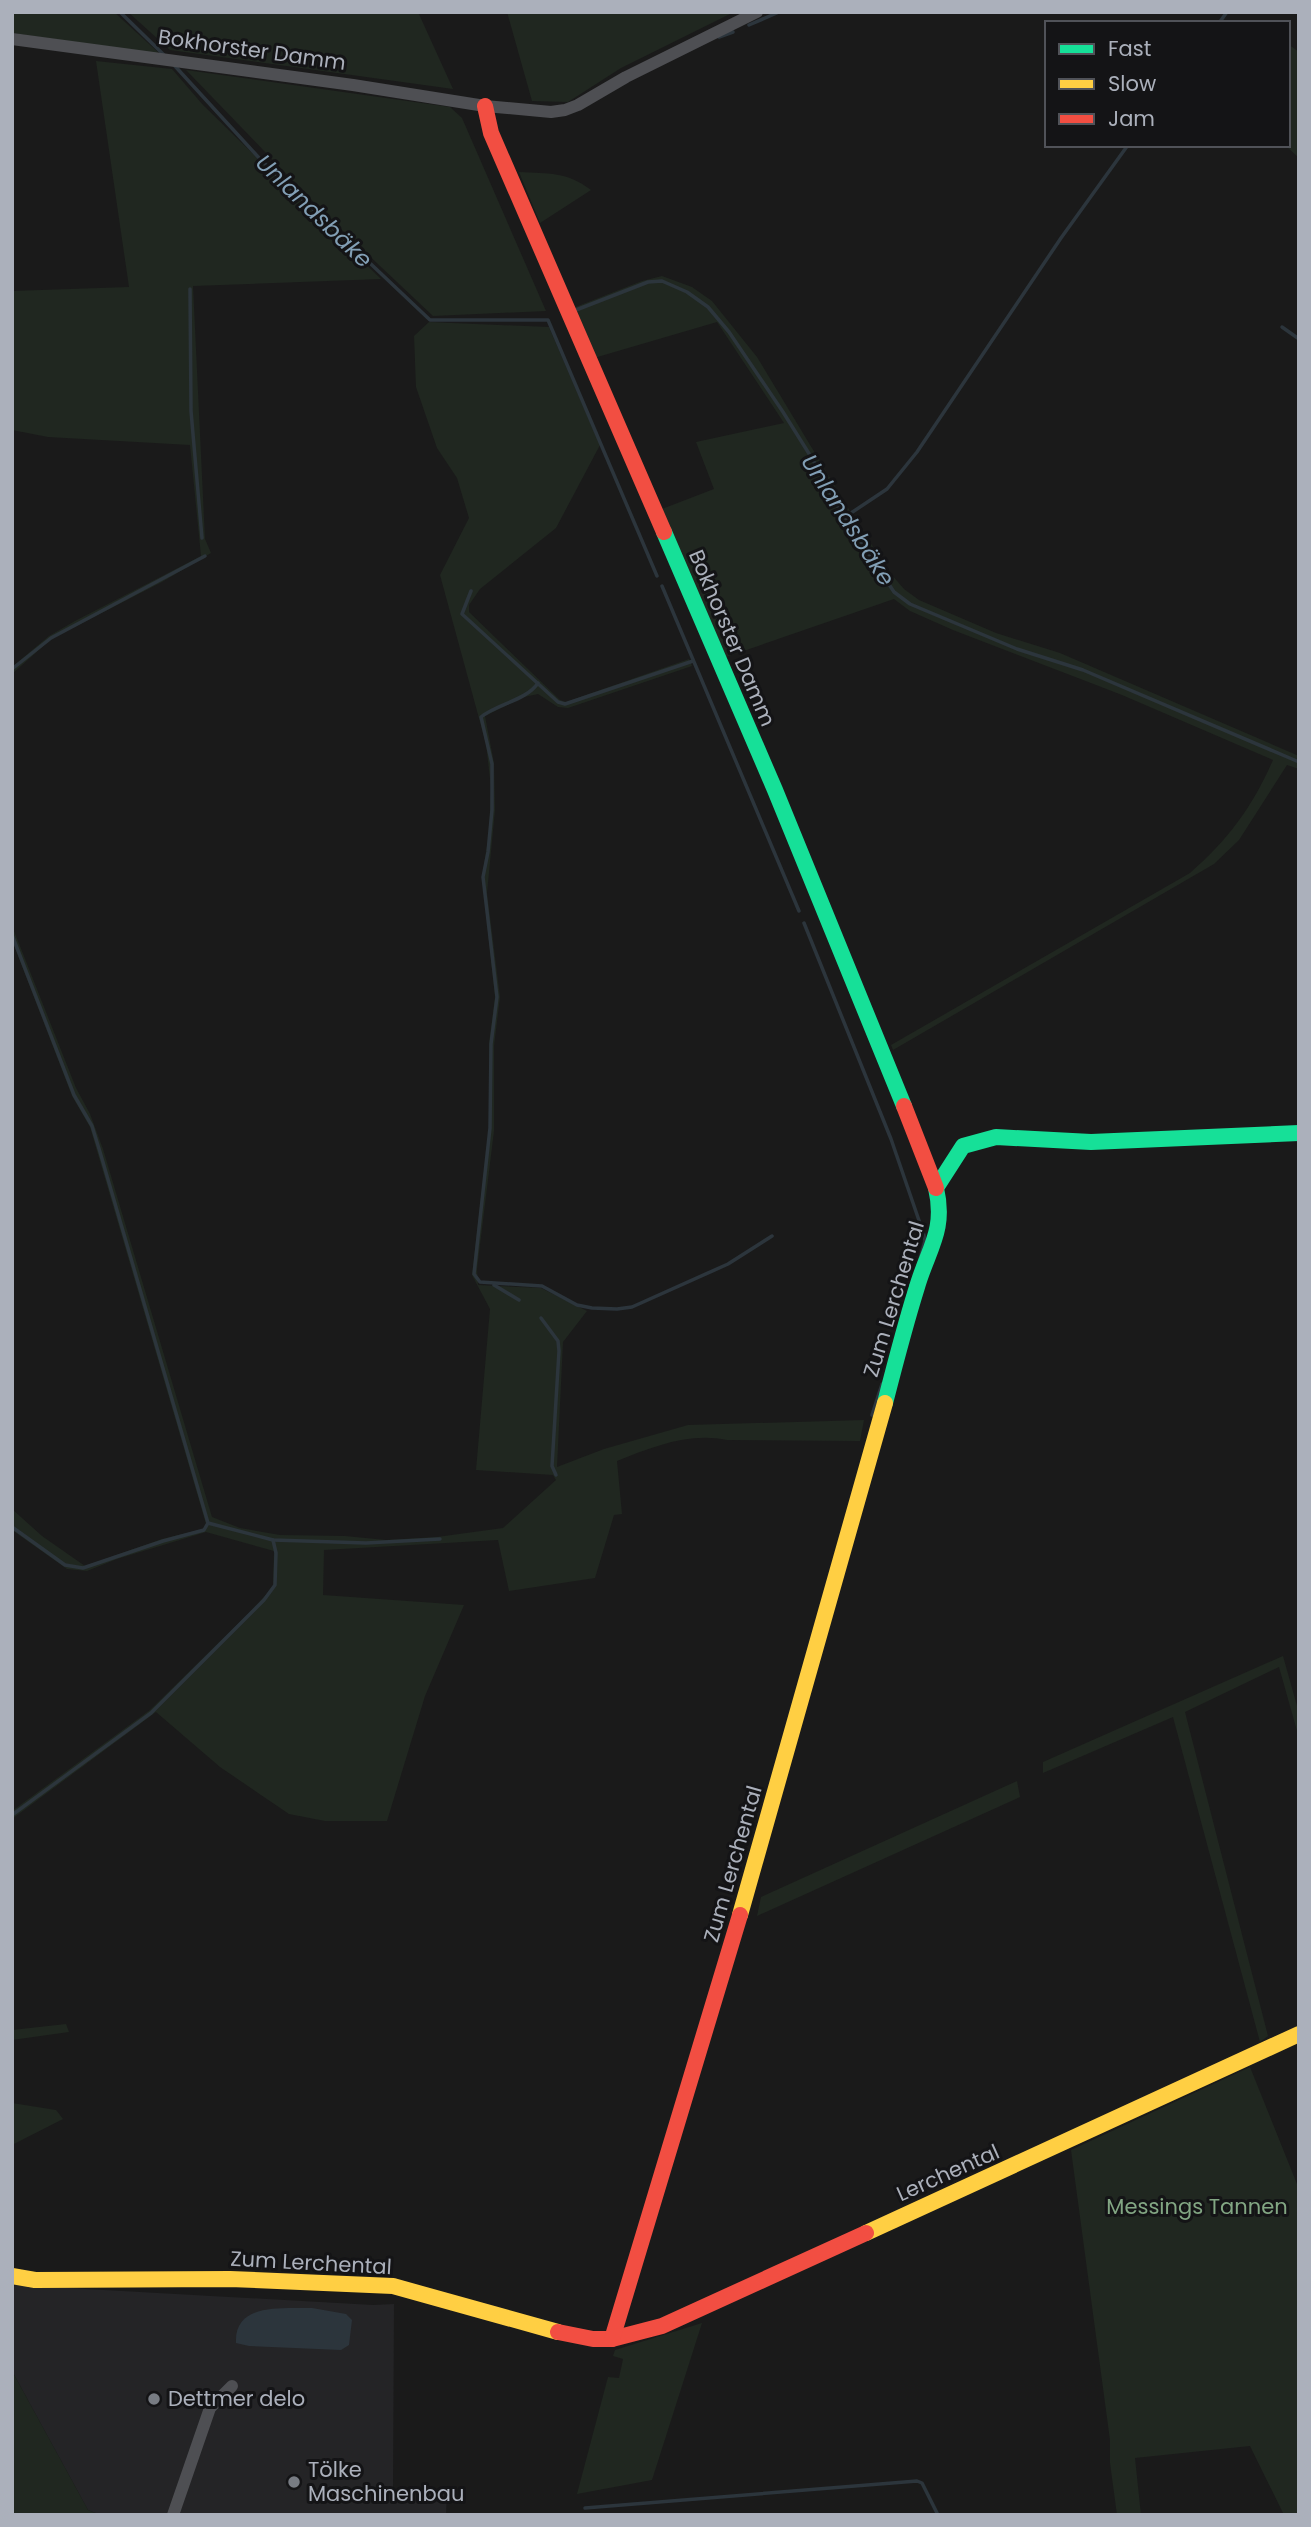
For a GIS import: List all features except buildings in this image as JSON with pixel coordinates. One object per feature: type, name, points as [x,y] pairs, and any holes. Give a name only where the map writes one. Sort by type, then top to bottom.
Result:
[{"type":"street","name":"Bokhorster Damm","points":[[12,39],[180,60],[485,106],[551,112],[565,110],[626,76],[757,12]]},
{"type":"street","name":"Bokhorster Damm","points":[[485,106],[491,133],[699,611],[825,912],[936,1188]]},
{"type":"street","points":[[936,1188],[963,1146],[996,1137],[1091,1142],[1299,1133]]},
{"type":"street","name":"Zum Lerchental","points":[[12,2276],[35,2280],[230,2279],[393,2286],[547,2330],[593,2339],[612,2339],[760,1850],[918,1283],[936,1244],[941,1205],[936,1188]]},
{"type":"street","name":"Lerchental","points":[[612,2339],[662,2326],[1299,2034]]},
{"type":"street","points":[[173,2515],[210,2408],[232,2386]]},
{"type":"shaded area","points":[[15,2285],[394,2304],[393,2489],[447,2491],[446,2515],[100,2515],[88,2510],[12,2371],[12,2289]]},
{"type":"shaded area","points":[[312,2308],[346,2314],[352,2320],[349,2345],[341,2350],[249,2346],[236,2343],[243,2320],[252,2314],[262,2310]]},
{"type":"green space","points":[[12,12],[114,12],[160,54],[12,33]]},
{"type":"green space","points":[[128,12],[418,12],[453,89],[170,50]]},
{"type":"green space","points":[[507,12],[734,12],[621,68],[568,102],[532,101]]},
{"type":"green space","points":[[1290,45],[1299,52],[1299,158],[1287,147],[1290,147]]},
{"type":"green space","points":[[96,61],[172,69],[203,105],[381,279],[193,286],[205,539],[211,553],[162,582],[51,639],[12,674],[12,667],[49,636],[201,556],[190,445],[48,437],[12,430],[12,291],[129,287]]},
{"type":"green space","points":[[186,70],[450,107],[462,118],[546,311],[433,316],[326,215]]},
{"type":"green space","points":[[519,172],[565,176],[591,190],[540,223]]},
{"type":"green space","points":[[662,276],[692,287],[712,301],[757,357],[856,521],[904,589],[919,600],[996,633],[1060,653],[1299,756],[1299,769],[1287,765],[1239,840],[1214,864],[893,1050],[891,1045],[1190,873],[1216,848],[1238,821],[1273,760],[1122,695],[953,630],[910,611],[894,599],[726,657],[662,509],[714,489],[696,442],[784,423],[717,322],[594,358],[573,308]]},
{"type":"green space","points":[[429,322],[549,327],[600,445],[556,528],[480,589],[469,605],[469,612],[560,700],[566,702],[689,659],[692,666],[568,708],[558,707],[538,694],[524,697],[485,716],[494,763],[495,810],[487,893],[500,997],[494,1046],[494,1131],[477,1269],[478,1285],[541,1288],[587,1311],[563,1342],[557,1467],[604,1449],[688,1425],[864,1420],[860,1441],[685,1439],[617,1461],[622,1514],[614,1515],[595,1578],[509,1591],[498,1540],[324,1550],[323,1595],[464,1605],[425,1696],[387,1821],[325,1821],[289,1814],[220,1767],[156,1712],[12,1819],[12,1811],[150,1710],[246,1616],[273,1587],[274,1551],[206,1532],[87,1571],[67,1569],[12,1530],[12,1509],[42,1536],[85,1566],[162,1539],[203,1529],[206,1524],[90,1127],[72,1096],[12,940],[12,926],[103,1149],[212,1517],[240,1528],[280,1535],[386,1540],[437,1537],[503,1528],[556,1480],[553,1475],[476,1470],[490,1309],[472,1275],[489,1128],[489,1043],[495,997],[482,877],[489,833],[491,787],[486,744],[440,575],[469,518],[457,478],[437,448],[416,387],[414,336]]},
{"type":"green space","points":[[1283,1656],[1299,1713],[1299,1738],[1279,1667],[1185,1712],[1268,2036],[1260,2042],[1173,1717],[1043,1773],[1043,1762]]},
{"type":"green space","points":[[1017,1781],[1020,1797],[757,1916],[761,1897]]},
{"type":"green space","points":[[66,2024],[69,2032],[12,2040],[12,2030]]},
{"type":"green space","name":"Messings Tannen","points":[[1250,2067],[1299,2189],[1299,2515],[1284,2515],[1250,2446],[1135,2458],[1141,2515],[1117,2515],[1110,2463],[1110,2440],[1071,2150]]},
{"type":"green space","points":[[12,2103],[56,2110],[63,2119],[12,2145]]},
{"type":"green space","points":[[702,2323],[652,2480],[577,2494],[608,2377],[619,2378],[623,2359],[613,2356],[615,2350]]},
{"type":"green space","points":[[12,2371],[88,2510],[100,2515],[12,2515]]},
{"type":"waterway","name":"Unlandsbäke","points":[[120,12],[164,55]]},
{"type":"waterway","points":[[749,25],[779,12]]},
{"type":"waterway","points":[[1220,21],[1227,12]]},
{"type":"waterway","points":[[719,37],[733,32]]},
{"type":"waterway","name":"Unlandsbäke","points":[[174,65],[260,159],[430,320],[548,320],[657,576]]},
{"type":"waterway","points":[[845,517],[887,489],[917,452],[1061,238],[1127,147]]},
{"type":"waterway","name":"Unlandsbäke","points":[[576,310],[648,282],[662,281],[687,292],[708,307],[729,332],[783,412],[837,505],[894,592],[910,604],[1017,649],[1083,670],[1299,762]]},
{"type":"waterway","points":[[190,289],[191,411],[202,538]]},
{"type":"waterway","points":[[1282,327],[1299,339]]},
{"type":"waterway","points":[[12,669],[51,638],[205,556]]},
{"type":"waterway","points":[[662,586],[799,911]]},
{"type":"waterway","points":[[471,591],[462,614],[558,702],[565,704],[693,661]]},
{"type":"waterway","points":[[538,683],[527,694],[481,717],[492,764],[492,810],[483,877],[497,997],[491,1044],[490,1128],[474,1274],[480,1282],[542,1286],[577,1305],[617,1309],[632,1307],[728,1264],[772,1236]]},
{"type":"waterway","points":[[804,923],[891,1139],[924,1235],[925,1241],[918,1266]]},
{"type":"waterway","points":[[12,935],[74,1095],[92,1126],[208,1523],[273,1540],[366,1543],[440,1539]]},
{"type":"waterway","points":[[494,1285],[519,1300]]},
{"type":"waterway","points":[[541,1318],[558,1341],[559,1351],[552,1466],[556,1475]]},
{"type":"waterway","points":[[872,1415],[882,1384]]},
{"type":"waterway","points":[[12,1527],[65,1565],[83,1568],[204,1530],[208,1523]]},
{"type":"waterway","points":[[12,1815],[151,1713],[264,1600],[275,1585],[276,1553],[273,1540]]},
{"type":"waterway","points":[[585,2508],[917,2481],[922,2483],[938,2515]]},
{"type":"traffic: fast","points":[[664,532],[775,790],[904,1106]]},
{"type":"traffic: fast","points":[[885,1403],[921,1274],[937,1228],[939,1203],[936,1188],[963,1146],[996,1137],[1091,1142],[1299,1133]]},
{"type":"traffic: slow","points":[[740,1915],[885,1403]]},
{"type":"traffic: slow","points":[[866,2233],[1299,2034]]},
{"type":"traffic: slow","points":[[12,2276],[35,2280],[230,2279],[393,2286],[558,2332]]},
{"type":"traffic: jam","points":[[485,106],[491,133],[664,532]]},
{"type":"traffic: jam","points":[[904,1106],[936,1188]]},
{"type":"traffic: jam","points":[[612,2339],[740,1915]]},
{"type":"traffic: jam","points":[[558,2332],[593,2339],[612,2339],[662,2326],[866,2233]]},
{"type":"place","name":"Dettmer delo","points":[[154,2399]]},
{"type":"place","name":"Tölke Maschinenbau","points":[[294,2482]]}]
